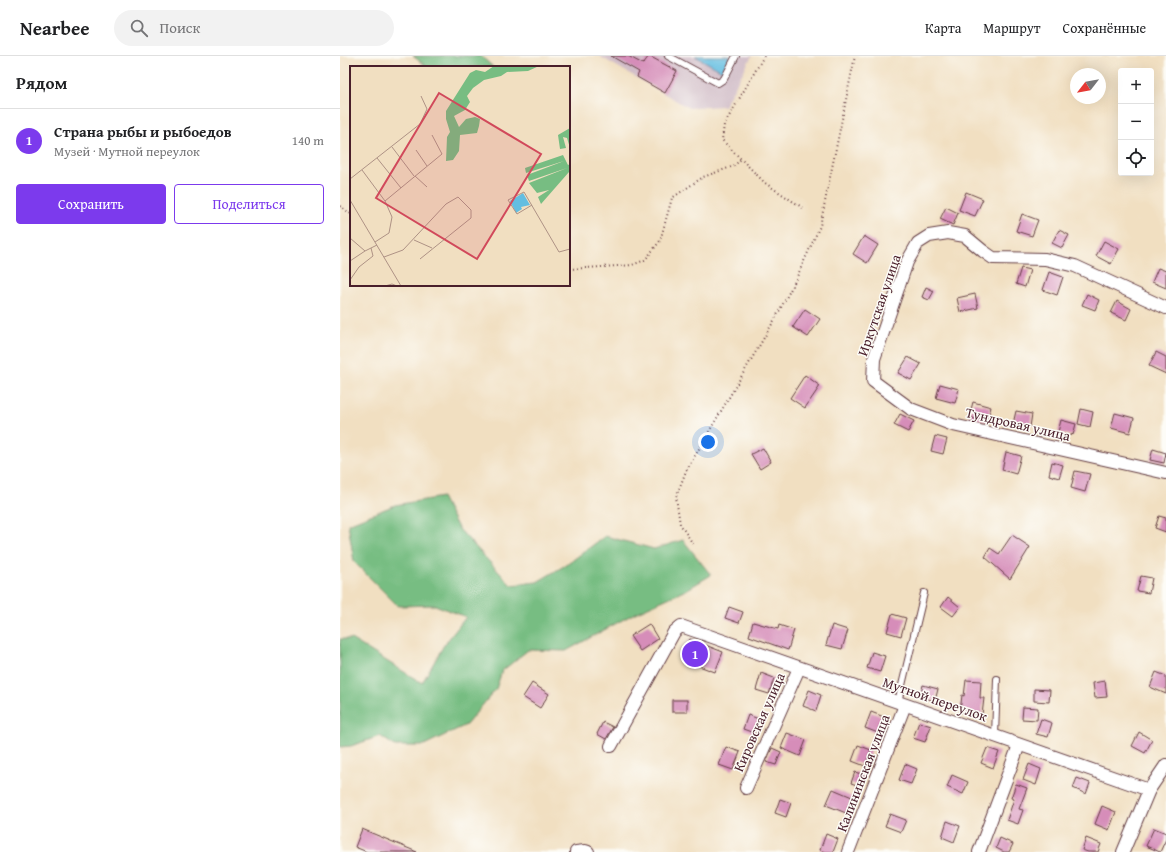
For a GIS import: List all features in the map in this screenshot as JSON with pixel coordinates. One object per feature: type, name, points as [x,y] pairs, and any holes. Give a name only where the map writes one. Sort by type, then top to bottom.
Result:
[{"type":"street","name":"Иркутская улица","points":[[873,381],[874,360],[907,262],[918,243],[929,236],[948,233],[965,236],[993,258],[1045,259],[1075,266],[1166,308]]},
{"type":"street","name":"Тундровая улица","points":[[873,381],[911,409],[953,425],[1166,473]]},
{"type":"street","name":"Мутной переулок","points":[[611,746],[674,632],[681,626],[1149,790]]},
{"type":"street","name":"Кировская улица","points":[[746,788],[799,668]]},
{"type":"street","name":"Калининская улица","points":[[848,852],[902,704]]},
{"type":"street","points":[[979,852],[1019,745]]},
{"type":"street","points":[[1123,852],[1149,790],[1166,764]]},
{"type":"street","points":[[576,852],[588,852]]},
{"type":"lane","points":[[668,56],[718,83],[724,79],[736,56]]},
{"type":"lane","points":[[902,704],[924,593]]},
{"type":"lane","points":[[995,736],[997,679]]},
{"type":"path","points":[[764,56],[724,125],[722,140],[766,183],[803,208]]},
{"type":"path","points":[[693,544],[680,524],[676,497],[686,471],[785,300],[820,226],[855,56]]},
{"type":"path","points":[[570,268],[632,265],[645,260],[660,241],[672,198],[703,177],[734,166],[741,159]]},
{"type":"path","points":[[340,206],[350,213]]},
{"type":"shaded area","points":[[599,56],[752,56],[724,106],[689,108]]},
{"type":"green space","points":[[413,56],[481,56],[492,66],[426,66]]},
{"type":"green space","points":[[442,497],[458,528],[511,585],[537,582],[569,563],[605,536],[654,549],[683,540],[711,575],[686,590],[635,613],[566,651],[528,650],[502,671],[496,689],[466,725],[422,746],[395,746],[380,736],[351,746],[340,747],[340,639],[351,639],[422,683],[444,645],[466,617],[435,605],[398,606],[354,562],[348,524],[395,505]]},
{"type":"water","points":[[695,56],[730,56],[722,71]]},
{"type":"building","points":[[611,56],[628,56],[643,64],[649,56],[677,71],[665,93],[637,77],[639,72]]},
{"type":"building","points":[[966,192],[983,199],[975,216],[959,210]]},
{"type":"building","points":[[946,207],[958,213],[953,225],[940,219]]},
{"type":"building","points":[[1022,214],[1038,220],[1032,236],[1016,231]]},
{"type":"building","points":[[1059,230],[1069,235],[1062,248],[1052,243]]},
{"type":"building","points":[[864,236],[878,245],[867,263],[853,254]]},
{"type":"building","points":[[1104,241],[1119,249],[1111,264],[1096,256]]},
{"type":"building","points":[[1021,268],[1030,270],[1025,287],[1016,284]]},
{"type":"building","points":[[1158,268],[1166,271],[1166,288],[1152,282]]},
{"type":"building","points":[[1049,272],[1063,277],[1057,295],[1043,290]]},
{"type":"building","points":[[926,287],[934,291],[929,300],[922,297]]},
{"type":"building","points":[[975,294],[978,308],[960,312],[957,298]]},
{"type":"building","points":[[1087,294],[1099,300],[1095,310],[1082,305]]},
{"type":"building","points":[[1117,301],[1131,309],[1126,320],[1111,313]]},
{"type":"building","points":[[805,309],[820,319],[808,337],[793,327]]},
{"type":"building","points":[[1156,352],[1166,357],[1166,374],[1149,366]]},
{"type":"building","points":[[908,357],[921,364],[911,380],[898,373]]},
{"type":"building","points":[[805,375],[820,386],[805,408],[790,398]]},
{"type":"building","points":[[940,384],[959,389],[955,403],[936,398]]},
{"type":"building","points":[[973,402],[991,407],[987,422],[969,417]]},
{"type":"building","points":[[1081,409],[1093,412],[1090,427],[1078,424]]},
{"type":"building","points":[[1016,411],[1032,414],[1030,427],[1013,424]]},
{"type":"building","points":[[1115,413],[1134,418],[1130,433],[1111,428]]},
{"type":"building","points":[[900,414],[914,421],[908,432],[894,425]]},
{"type":"building","points":[[1061,420],[1076,424],[1073,435],[1072,434],[1071,436],[1058,432]]},
{"type":"building","points":[[935,436],[947,439],[943,454],[931,451]]},
{"type":"building","points":[[763,448],[771,462],[760,469],[751,454]]},
{"type":"building","points":[[1153,449],[1166,453],[1164,463],[1150,460]]},
{"type":"building","points":[[1006,452],[1021,456],[1016,474],[1002,470]]},
{"type":"building","points":[[1052,462],[1063,465],[1059,478],[1049,475]]},
{"type":"building","points":[[1075,471],[1090,474],[1085,492],[1071,488]]},
{"type":"building","points":[[1159,516],[1166,518],[1166,532],[1155,528]]},
{"type":"building","points":[[1012,535],[1030,547],[1010,579],[985,557],[990,548],[999,554]]},
{"type":"building","points":[[1141,576],[1152,578],[1149,593],[1137,591]]},
{"type":"building","points":[[948,597],[960,607],[953,616],[941,607]]},
{"type":"building","points":[[729,607],[743,612],[739,623],[725,618]]},
{"type":"building","points":[[892,614],[906,618],[901,636],[887,632]]},
{"type":"building","points":[[753,622],[778,629],[779,625],[794,630],[788,650],[749,636]]},
{"type":"building","points":[[649,624],[658,639],[640,651],[630,636]]},
{"type":"building","points":[[832,625],[848,630],[842,649],[826,645]]},
{"type":"building","points":[[690,639],[723,652],[715,672],[699,666],[702,660],[684,653]]},
{"type":"building","points":[[872,652],[885,656],[880,672],[867,668]]},
{"type":"building","points":[[1156,672],[1166,676],[1166,694],[1150,687]]},
{"type":"building","points":[[761,673],[774,678],[769,694],[756,690]]},
{"type":"building","points":[[966,680],[981,681],[980,698],[984,698],[982,715],[960,712]]},
{"type":"building","points":[[1105,681],[1107,697],[1095,698],[1093,683]]},
{"type":"building","points":[[532,683],[549,694],[540,708],[523,697]]},
{"type":"building","points":[[923,685],[938,689],[935,701],[920,697]]},
{"type":"building","points":[[1034,689],[1050,690],[1049,702],[1034,701]]},
{"type":"building","points":[[809,690],[821,695],[816,711],[803,706]]},
{"type":"building","points":[[672,700],[687,700],[687,712],[672,712]]},
{"type":"building","points":[[1023,707],[1038,708],[1037,720],[1022,719]]},
{"type":"building","points":[[871,712],[884,717],[878,733],[865,728]]},
{"type":"building","points":[[748,715],[759,719],[754,733],[743,729]]},
{"type":"building","points":[[1041,719],[1052,723],[1048,737],[1036,734]]},
{"type":"building","points":[[603,722],[613,727],[606,739],[597,734]]},
{"type":"building","points":[[919,722],[931,726],[925,742],[913,738]]},
{"type":"building","points":[[1139,732],[1152,740],[1145,753],[1132,746]]},
{"type":"building","points":[[787,733],[806,740],[800,756],[781,748]]},
{"type":"building","points":[[858,745],[871,750],[865,766],[852,761]]},
{"type":"building","points":[[726,747],[740,752],[733,770],[719,765]]},
{"type":"building","points":[[772,748],[781,752],[776,765],[766,762]]},
{"type":"building","points":[[987,748],[999,752],[993,768],[981,763]]},
{"type":"building","points":[[905,764],[917,769],[911,784],[899,780]]},
{"type":"building","points":[[1029,764],[1041,769],[1036,785],[1023,780]]},
{"type":"building","points":[[855,772],[864,775],[860,786],[851,783]]},
{"type":"building","points":[[952,775],[968,782],[963,794],[947,787]]},
{"type":"building","points":[[1077,778],[1090,783],[1086,794],[1073,788]]},
{"type":"building","points":[[1016,784],[1027,788],[1019,809],[1023,810],[1018,824],[1007,820],[1014,799],[1011,798]]},
{"type":"building","points":[[833,789],[852,797],[846,813],[826,805]]},
{"type":"building","points":[[780,799],[791,803],[786,817],[775,813]]},
{"type":"building","points":[[1102,806],[1116,812],[1109,830],[1095,824]]},
{"type":"building","points":[[890,814],[906,820],[901,832],[885,826]]},
{"type":"building","points":[[947,821],[960,826],[954,842],[942,837]]},
{"type":"building","points":[[1154,828],[1166,833],[1166,839],[1160,852],[1146,846]]},
{"type":"building","points":[[362,829],[417,852],[367,852],[355,847]]},
{"type":"building","points":[[826,834],[838,839],[833,852],[825,852],[820,850]]},
{"type":"building","points":[[1000,838],[1013,844],[1009,852],[1004,852],[996,848]]},
{"type":"building","points":[[1086,838],[1101,844],[1098,852],[1088,852],[1082,850]]},
{"type":"place","name":"Страна рыбы и рыбоедов","points":[[695,654]]}]
